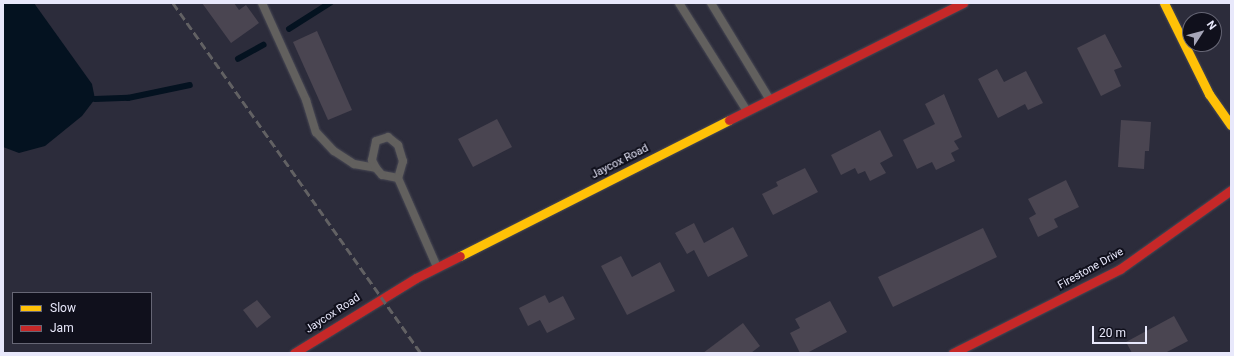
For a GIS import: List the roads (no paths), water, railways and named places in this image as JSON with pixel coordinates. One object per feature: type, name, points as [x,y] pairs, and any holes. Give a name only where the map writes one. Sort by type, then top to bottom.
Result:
[{"type":"street","name":"Jaycox Road","points":[[294,353],[381,297],[437,267],[963,3]]},
{"type":"street","points":[[1164,3],[1209,94],[1231,125]]},
{"type":"street","name":"Firestone Drive","points":[[953,353],[1120,269],[1231,190]]},
{"type":"lane","points":[[262,3],[306,100],[316,132],[334,151],[354,164],[376,168]]},
{"type":"lane","points":[[679,3],[748,112]]},
{"type":"lane","points":[[711,3],[770,100]]},
{"type":"lane","points":[[398,178],[382,175],[376,168],[372,160],[376,141],[388,137],[398,145],[402,162],[398,178],[437,267]]},
{"type":"water","points":[[3,3],[34,3],[92,84],[95,99],[82,116],[45,146],[19,153],[3,147]]},
{"type":"waterway","points":[[289,29],[330,3]]},
{"type":"waterway","points":[[238,59],[263,45]]},
{"type":"waterway","points":[[95,99],[128,98],[190,85]]},
{"type":"railway","points":[[173,3],[421,353]]}]
